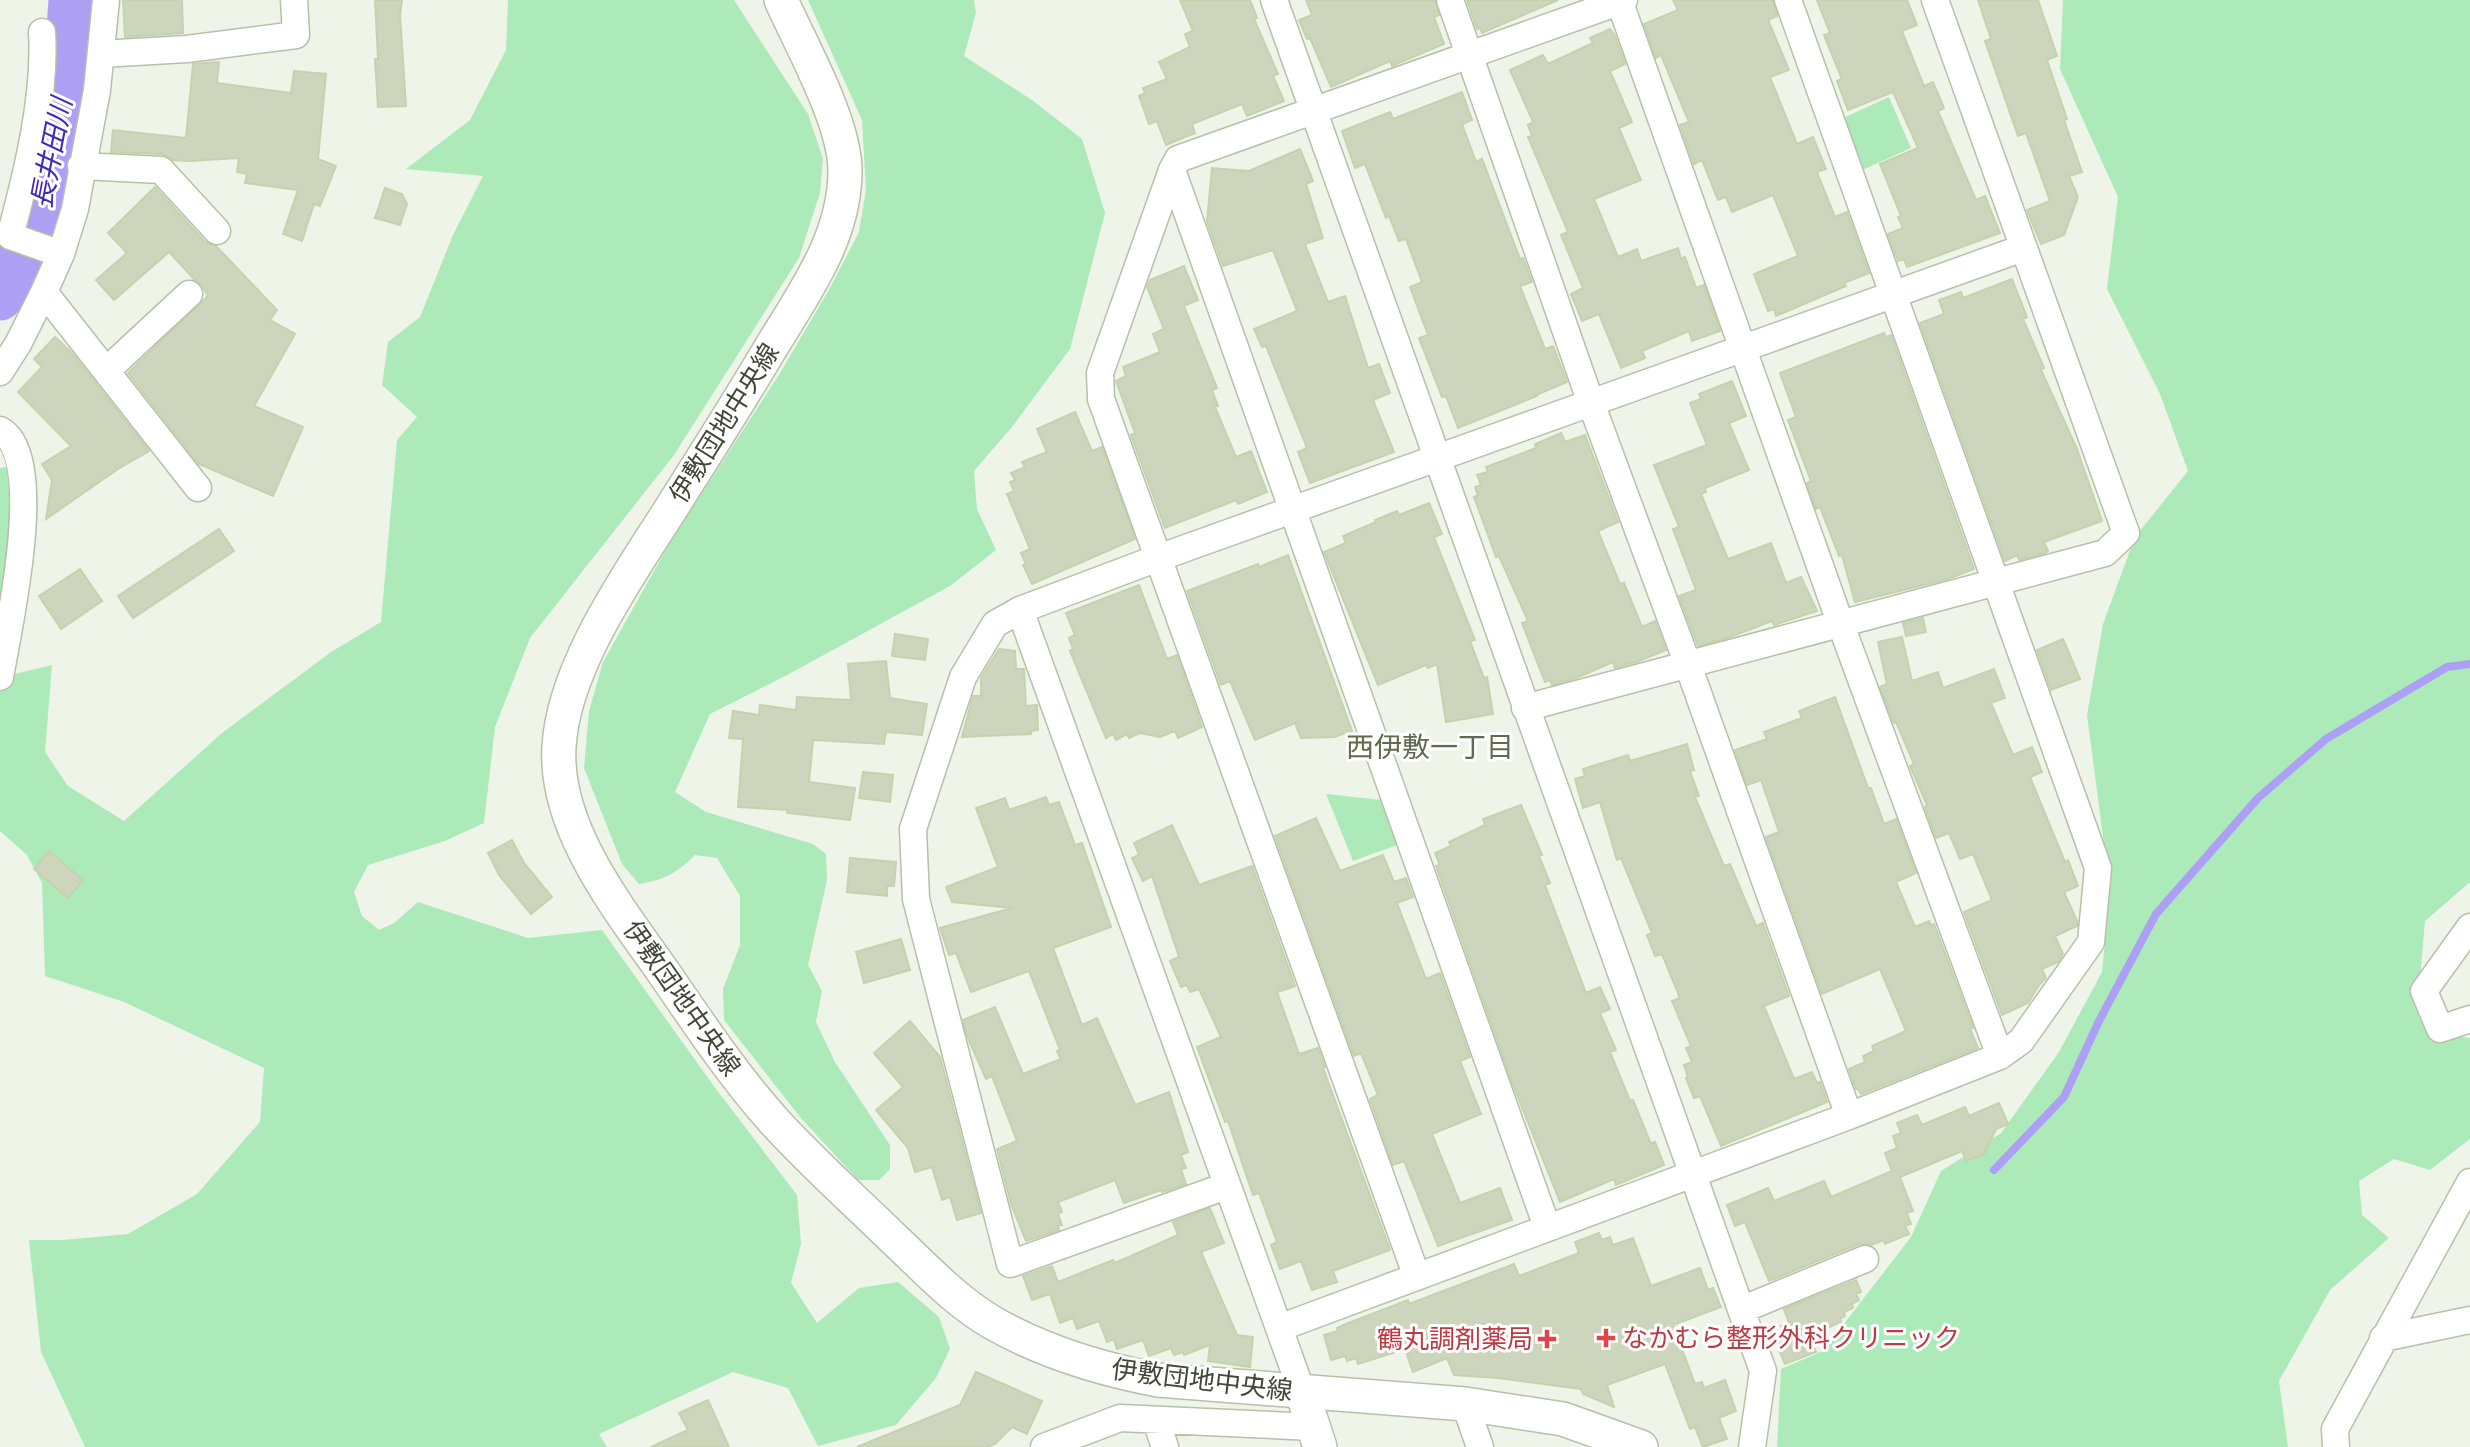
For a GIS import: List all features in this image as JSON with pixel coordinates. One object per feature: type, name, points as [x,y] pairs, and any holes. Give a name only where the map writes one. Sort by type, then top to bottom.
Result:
[{"type":"street","points":[[0,372],[18,344],[44,292],[61,254],[75,209],[97,90],[106,0]]},
{"type":"street","points":[[101,54],[187,49],[296,36],[294,0]]},
{"type":"street","name":"伊敷団地中央線","points":[[781,0],[840,134],[845,166],[844,196],[835,232],[820,264],[762,363],[608,608],[573,684],[558,749],[572,822],[592,867],[747,1090],[814,1163],[946,1288],[989,1321],[1038,1346],[1107,1370],[1158,1380],[1465,1404],[1563,1419],[1641,1447]]},
{"type":"street","points":[[1274,0],[1763,1371],[1752,1447]]},
{"type":"street","points":[[1450,0],[1591,403],[1849,1116]]},
{"type":"street","points":[[1279,1328],[1849,1116],[2000,1056],[2021,1041],[2091,942],[2098,868],[1788,0]]},
{"type":"street","points":[[1525,708],[2105,553],[2126,533],[1935,0]]},
{"type":"street","points":[[1418,1276],[1101,399],[1100,373],[1178,159],[1621,1],[1841,625],[2000,1056]]},
{"type":"street","points":[[42,32],[44,57],[27,175],[5,238],[61,254]]},
{"type":"street","points":[[81,166],[161,170],[217,230]]},
{"type":"street","points":[[1172,170],[1547,1227]]},
{"type":"street","points":[[1226,1186],[1010,1264],[916,899],[913,829],[963,677],[995,624],[1020,610],[1158,558],[2023,248]]},
{"type":"street","points":[[44,292],[198,488]]},
{"type":"street","points":[[106,371],[189,294]]},
{"type":"street","points":[[0,430],[8,434],[19,457],[25,502],[19,565],[0,677]]},
{"type":"street","points":[[1020,610],[1086,787],[1317,1437],[1120,1419],[1044,1447]]},
{"type":"street","points":[[2470,927],[2424,991],[2440,1029],[2470,1019]]},
{"type":"street","points":[[2336,1447],[2335,1429],[2470,1182]]},
{"type":"street","points":[[1741,1310],[1866,1259]]},
{"type":"street","points":[[2383,1338],[2470,1320]]},
{"type":"street","points":[[1465,1404],[1480,1447]]},
{"type":"street","points":[[1156,1421],[1165,1447]]},
{"type":"green space","points":[[508,0],[734,0],[808,114],[823,159],[820,193],[799,258],[674,455],[530,638],[495,727],[484,823],[445,841],[368,865],[354,892],[362,916],[379,930],[394,923],[418,902],[528,938],[602,930],[716,1089],[797,1195],[801,1244],[791,1283],[817,1323],[859,1288],[898,1282],[939,1317],[950,1349],[936,1378],[896,1425],[818,1446],[788,1388],[733,1372],[599,1434],[607,1447],[85,1447],[41,1352],[29,1240],[128,1234],[197,1194],[260,1122],[264,1068],[124,1002],[45,976],[42,883],[27,855],[0,831],[0,468],[22,465],[10,675],[52,665],[45,752],[68,786],[124,821],[222,733],[331,652],[381,622],[397,440],[417,417],[382,385],[388,342],[420,317],[453,235],[483,176],[406,169],[470,120],[506,50]]},
{"type":"green space","points":[[808,0],[974,0],[976,13],[964,56],[1032,100],[1082,139],[1105,213],[1070,349],[1012,427],[974,471],[977,509],[996,550],[950,586],[710,714],[675,792],[706,812],[813,844],[826,854],[827,880],[808,965],[822,991],[816,1022],[835,1062],[890,1145],[890,1169],[879,1180],[858,1180],[800,1117],[724,1020],[723,989],[740,945],[740,896],[717,858],[695,855],[670,875],[639,884],[622,864],[584,768],[589,711],[603,662],[668,546],[780,373],[859,232],[866,190],[862,120]]},
{"type":"green space","points":[[2063,0],[2470,0],[2470,882],[2425,921],[2418,1002],[2450,1036],[2470,1038],[2470,1139],[2430,1170],[2394,1159],[2359,1181],[2362,1215],[2389,1238],[2330,1290],[2279,1381],[2288,1447],[1777,1447],[1781,1369],[1823,1351],[1911,1237],[1941,1171],[2001,1133],[2059,1052],[2102,972],[2107,922],[2107,867],[2087,715],[2103,624],[2135,537],[2188,471],[2160,394],[2107,289],[2118,197],[2060,69]]},
{"type":"green space","points":[[1889,97],[1911,148],[1860,171],[1839,120]]},
{"type":"green space","points":[[1326,794],[1382,800],[1400,844],[1353,861]]},
{"type":"building","points":[[123,0],[182,0],[183,33],[125,37]]},
{"type":"building","points":[[375,0],[402,0],[400,15],[406,106],[378,107]]},
{"type":"building","points":[[1180,0],[1250,0],[1257,18],[1254,19],[1278,74],[1273,76],[1284,101],[1247,116],[1242,104],[1192,124],[1195,133],[1166,145],[1157,121],[1149,124],[1139,96],[1145,93],[1143,88],[1167,79],[1159,62],[1190,47],[1185,34],[1193,31]]},
{"type":"building","points":[[1306,0],[1435,0],[1439,15],[1434,17],[1444,44],[1392,66],[1390,61],[1331,87],[1310,38],[1307,39],[1299,20],[1312,15]]},
{"type":"building","points":[[1467,0],[1558,0],[1482,33],[1480,28],[1477,29]]},
{"type":"building","points":[[1673,0],[1773,0],[1777,16],[1768,20],[1789,70],[1770,77],[1797,144],[1813,137],[1826,169],[1817,172],[1835,217],[1847,212],[1869,273],[1844,283],[1846,286],[1776,316],[1774,309],[1768,311],[1754,274],[1798,256],[1773,195],[1732,212],[1726,197],[1718,200],[1702,160],[1694,164],[1680,125],[1689,122],[1661,55],[1656,58],[1644,24],[1678,10]]},
{"type":"building","points":[[1817,0],[1907,0],[1917,25],[1902,31],[1924,86],[1933,82],[1944,108],[1938,111],[1976,200],[1985,196],[2000,233],[1907,267],[1904,259],[1898,261],[1888,234],[1903,228],[1898,217],[1901,216],[1880,164],[1918,148],[1893,92],[1848,110],[1837,81],[1842,79],[1824,35],[1830,33]]},
{"type":"building","points":[[1978,0],[2038,0],[2057,56],[2047,60],[2082,172],[2069,176],[2078,197],[2064,235],[2041,244],[2027,210],[2050,201],[2026,133],[2018,136],[1985,41],[1991,39]]},
{"type":"building","points":[[1610,29],[1625,64],[1610,71],[1632,122],[1619,128],[1641,180],[1594,199],[1618,257],[1637,249],[1641,261],[1678,248],[1681,259],[1685,257],[1696,288],[1704,285],[1720,331],[1692,341],[1689,331],[1642,351],[1645,358],[1621,368],[1599,314],[1582,321],[1571,294],[1583,288],[1561,235],[1568,232],[1528,137],[1532,136],[1528,125],[1533,122],[1510,70],[1543,55],[1548,64],[1593,43],[1590,38]]},
{"type":"building","points":[[219,62],[217,83],[291,93],[294,71],[326,74],[318,159],[336,166],[320,206],[314,204],[302,241],[283,234],[298,190],[245,183],[247,174],[237,172],[239,158],[190,161],[173,160],[162,154],[111,152],[113,130],[186,138],[193,64]]},
{"type":"building","points":[[1462,92],[1472,120],[1462,124],[1476,162],[1482,159],[1520,259],[1523,258],[1532,282],[1520,286],[1545,349],[1553,346],[1567,382],[1458,428],[1446,396],[1442,397],[1419,338],[1428,335],[1410,287],[1422,282],[1406,239],[1399,241],[1389,216],[1386,218],[1365,164],[1355,168],[1342,131],[1390,112],[1393,119]]},
{"type":"building","points":[[1300,149],[1313,181],[1306,184],[1323,238],[1305,244],[1328,302],[1345,296],[1368,368],[1379,364],[1390,393],[1373,400],[1394,452],[1310,483],[1298,452],[1307,448],[1266,346],[1262,347],[1254,329],[1297,311],[1273,250],[1223,266],[1207,221],[1212,168],[1249,171]]},
{"type":"building","points":[[155,187],[205,242],[216,246],[277,310],[270,320],[295,334],[254,406],[303,427],[273,496],[199,464],[128,373],[208,296],[201,284],[169,252],[114,300],[96,280],[127,253],[108,233]]},
{"type":"building","points":[[385,188],[402,194],[407,204],[400,225],[375,218]]},
{"type":"building","points":[[1184,266],[1198,300],[1184,306],[1217,388],[1212,390],[1218,406],[1215,407],[1236,457],[1251,451],[1267,492],[1238,504],[1236,500],[1165,528],[1131,435],[1135,433],[1116,381],[1126,376],[1123,367],[1160,352],[1153,334],[1164,329],[1147,287],[1150,280]]},
{"type":"building","points":[[2012,279],[2027,317],[2023,319],[2044,368],[2041,370],[2077,449],[2102,521],[2044,542],[2048,551],[2045,553],[2019,560],[2017,555],[2005,561],[1920,323],[1944,314],[1939,300],[1961,292],[1963,298]]},
{"type":"building","points":[[1884,333],[1886,337],[1891,335],[1974,569],[1948,579],[1855,602],[1842,555],[1839,556],[1820,507],[1816,509],[1807,483],[1811,481],[1788,420],[1796,417],[1780,373]]},
{"type":"building","points":[[55,337],[71,352],[149,451],[46,519],[52,480],[42,464],[71,446],[18,392],[42,367],[34,359]]},
{"type":"building","points":[[1732,381],[1746,416],[1729,423],[1749,470],[1705,488],[1706,492],[1701,494],[1728,559],[1771,543],[1786,583],[1801,577],[1817,611],[1774,625],[1772,621],[1698,646],[1679,596],[1696,590],[1673,529],[1679,527],[1654,465],[1707,445],[1690,403],[1701,399],[1699,394]]},
{"type":"building","points":[[1075,412],[1092,451],[1102,447],[1135,539],[1032,584],[1023,565],[1026,564],[1021,553],[1030,549],[1007,494],[1014,491],[1010,482],[1015,480],[1011,473],[1025,467],[1022,462],[1047,452],[1037,429]]},
{"type":"building","points":[[1561,433],[1565,442],[1585,435],[1618,522],[1598,531],[1642,627],[1655,621],[1666,650],[1615,668],[1613,662],[1552,685],[1550,680],[1545,682],[1522,623],[1528,621],[1499,556],[1496,557],[1474,497],[1478,495],[1475,487],[1481,485],[1477,475],[1488,472],[1486,467],[1536,448],[1535,444]]},
{"type":"building","points":[[1429,503],[1442,534],[1434,537],[1475,640],[1470,641],[1484,678],[1487,677],[1493,714],[1446,722],[1437,664],[1428,668],[1426,665],[1378,685],[1324,552],[1346,543],[1343,536],[1376,522],[1375,520],[1397,511],[1399,515]]},
{"type":"building","points":[[219,529],[234,551],[133,618],[118,596]]},
{"type":"building","points":[[1288,555],[1352,731],[1334,737],[1301,738],[1295,723],[1255,740],[1230,681],[1221,685],[1187,591]]},
{"type":"building","points":[[80,569],[102,601],[61,629],[39,596]]},
{"type":"building","points":[[1139,585],[1167,659],[1177,655],[1202,727],[1178,738],[1175,731],[1160,737],[1140,733],[1129,738],[1127,734],[1116,740],[1113,734],[1106,738],[1070,651],[1073,649],[1069,638],[1075,635],[1066,613]]},
{"type":"building","points":[[1923,618],[1926,632],[1906,636],[1903,623]]},
{"type":"building","points":[[895,634],[928,639],[925,660],[892,656]]},
{"type":"building","points":[[1902,637],[1912,681],[1938,672],[1943,688],[1994,669],[2005,698],[1991,703],[2013,755],[2032,747],[2042,772],[2030,777],[2065,862],[2068,860],[2078,886],[2064,892],[2077,926],[2055,936],[2063,954],[2058,962],[2042,969],[2046,978],[2028,1003],[2002,1015],[1964,912],[1992,900],[1973,854],[1960,859],[1949,833],[1936,838],[1925,807],[1927,805],[1910,766],[1914,764],[1880,687],[1887,684],[1878,642]]},
{"type":"building","points":[[2063,639],[2080,679],[2051,690],[2037,650]]},
{"type":"building","points":[[999,649],[1015,651],[1016,669],[1024,669],[1026,706],[1037,705],[1038,730],[1031,731],[1031,734],[962,737],[973,696],[981,696],[981,678]]},
{"type":"building","points":[[886,661],[890,698],[927,704],[922,735],[886,732],[884,744],[813,740],[809,782],[855,788],[850,820],[787,813],[788,810],[738,807],[743,739],[729,738],[733,711],[759,715],[760,705],[796,710],[797,697],[851,700],[848,664]]},
{"type":"building","points":[[1835,697],[1884,824],[1896,819],[1916,873],[1896,882],[1915,927],[1929,921],[1931,925],[1934,924],[1978,1048],[1861,1094],[1856,1089],[1849,1069],[1865,1062],[1863,1056],[1874,1051],[1872,1046],[1906,1031],[1880,969],[1822,994],[1766,837],[1779,832],[1761,780],[1747,785],[1735,750],[1767,739],[1764,732],[1802,718],[1799,711]]},
{"type":"building","points":[[1687,744],[1694,770],[1690,771],[1699,796],[1695,797],[1724,866],[1730,864],[1756,926],[1763,923],[1789,996],[1764,1006],[1794,1079],[1812,1072],[1817,1083],[1820,1082],[1827,1102],[1721,1146],[1700,1096],[1694,1098],[1686,1078],[1688,1077],[1684,1065],[1692,1062],[1686,1048],[1691,1046],[1672,1001],[1680,998],[1662,954],[1655,956],[1647,935],[1652,933],[1621,858],[1617,860],[1600,802],[1583,808],[1575,779],[1585,776],[1583,769],[1628,755],[1630,761]]},
{"type":"building","points":[[863,772],[893,775],[890,802],[859,798]]},
{"type":"building","points":[[1046,797],[1049,805],[1059,802],[1075,845],[1082,843],[1111,927],[1053,948],[1082,1025],[1097,1018],[1135,1105],[1169,1092],[1188,1152],[1181,1155],[1186,1168],[1181,1169],[1186,1184],[1124,1203],[1115,1180],[1058,1202],[1062,1212],[1058,1214],[1062,1225],[1058,1226],[1059,1230],[1026,1241],[1011,1204],[997,1149],[1017,1141],[992,1076],[986,1079],[963,1020],[995,1007],[1023,1074],[1061,1059],[1057,1051],[1060,1050],[1029,971],[971,992],[956,953],[949,955],[940,928],[1012,908],[952,902],[946,887],[998,867],[976,808],[1005,798],[1009,810]]},
{"type":"building","points":[[1521,805],[1542,855],[1539,856],[1550,883],[1545,885],[1586,993],[1600,987],[1610,1009],[1600,1013],[1616,1050],[1610,1052],[1630,1101],[1633,1100],[1651,1144],[1655,1142],[1664,1165],[1616,1185],[1614,1179],[1560,1202],[1513,1085],[1436,866],[1440,865],[1435,853],[1451,846],[1449,842],[1485,825],[1483,819]]},
{"type":"building","points":[[1316,818],[1340,871],[1383,855],[1394,882],[1406,878],[1413,897],[1397,903],[1426,979],[1440,973],[1470,1057],[1460,1061],[1481,1114],[1432,1134],[1460,1203],[1500,1188],[1512,1220],[1438,1246],[1404,1161],[1393,1165],[1370,1099],[1378,1095],[1361,1053],[1354,1056],[1275,836]]},
{"type":"building","points":[[1172,825],[1199,885],[1252,866],[1295,986],[1277,992],[1299,1054],[1318,1048],[1325,1067],[1323,1068],[1390,1250],[1333,1271],[1337,1282],[1312,1290],[1301,1261],[1280,1269],[1271,1245],[1277,1242],[1259,1193],[1253,1195],[1228,1121],[1225,1122],[1197,1047],[1221,1037],[1199,989],[1190,992],[1187,985],[1181,987],[1170,961],[1179,957],[1152,876],[1143,881],[1132,858],[1139,855],[1134,843]]},
{"type":"building","points":[[512,840],[524,863],[552,897],[531,914],[499,875],[488,853]]},
{"type":"building","points":[[49,851],[83,880],[68,898],[34,869]]},
{"type":"building","points":[[850,858],[896,862],[894,886],[887,886],[887,896],[847,892]]},
{"type":"building","points":[[901,939],[910,970],[864,983],[856,952]]},
{"type":"building","points":[[910,1021],[940,1057],[981,1213],[957,1220],[950,1197],[942,1200],[932,1167],[915,1172],[908,1148],[876,1110],[903,1087],[874,1053]]},
{"type":"building","points":[[1999,1103],[2008,1124],[1996,1129],[1984,1154],[1966,1161],[1962,1151],[1900,1177],[1913,1211],[1907,1213],[1911,1224],[1905,1226],[1909,1234],[1885,1244],[1884,1240],[1871,1245],[1859,1244],[1769,1281],[1745,1222],[1735,1226],[1727,1205],[1768,1188],[1774,1201],[1824,1181],[1831,1197],[1892,1171],[1885,1153],[1897,1148],[1893,1136],[1901,1133],[1897,1123],[1917,1115],[1922,1125],[1965,1107],[1969,1116]]},
{"type":"building","points":[[1210,1208],[1224,1243],[1201,1252],[1237,1335],[1253,1337],[1250,1367],[1208,1361],[1210,1345],[1184,1355],[1183,1352],[1174,1355],[1171,1348],[1149,1356],[1143,1340],[1117,1349],[1114,1339],[1107,1342],[1099,1321],[1077,1329],[1073,1318],[1060,1323],[1050,1294],[1032,1300],[1023,1276],[1052,1266],[1058,1282],[1113,1260],[1115,1263],[1178,1235],[1173,1222]]},
{"type":"building","points":[[1599,1233],[1602,1240],[1610,1237],[1613,1245],[1633,1238],[1651,1286],[1700,1268],[1708,1290],[1713,1288],[1721,1307],[1673,1325],[1695,1384],[1702,1382],[1704,1388],[1725,1380],[1736,1411],[1719,1418],[1727,1439],[1703,1447],[1695,1427],[1690,1429],[1665,1364],[1607,1385],[1614,1407],[1583,1394],[1581,1389],[1454,1375],[1447,1358],[1413,1372],[1405,1349],[1358,1364],[1356,1358],[1347,1361],[1345,1356],[1331,1360],[1324,1335],[1338,1331],[1337,1328],[1408,1300],[1409,1304],[1514,1264],[1519,1276],[1579,1253],[1575,1242]]},
{"type":"building","points":[[1856,1280],[1861,1292],[1856,1294],[1859,1300],[1852,1304],[1853,1308],[1844,1312],[1845,1316],[1840,1319],[1841,1322],[1825,1329],[1828,1336],[1812,1343],[1816,1352],[1785,1364],[1774,1338],[1784,1333],[1781,1326],[1789,1323],[1784,1309]]},
{"type":"building","points":[[976,1372],[1042,1401],[1027,1434],[1012,1427],[995,1444],[987,1447],[857,1447],[960,1405]]},
{"type":"building","points":[[708,1400],[729,1447],[651,1447],[688,1430],[679,1413]]},
{"type":"waterway","name":"長井田川","points":[[0,297],[45,204],[68,57],[72,0]]},
{"type":"waterway","points":[[1994,1170],[2064,1097],[2099,1021],[2156,914],[2258,798],[2326,739],[2447,667],[2470,664]]},
{"type":"place","name":"なかむら整形外科クリニック","points":[[1606,1338]]},
{"type":"place","name":"鶴丸調剤薬局","points":[[1547,1339]]},
{"type":"district","name":"西伊敷一丁目","points":[[1430,747]]}]
